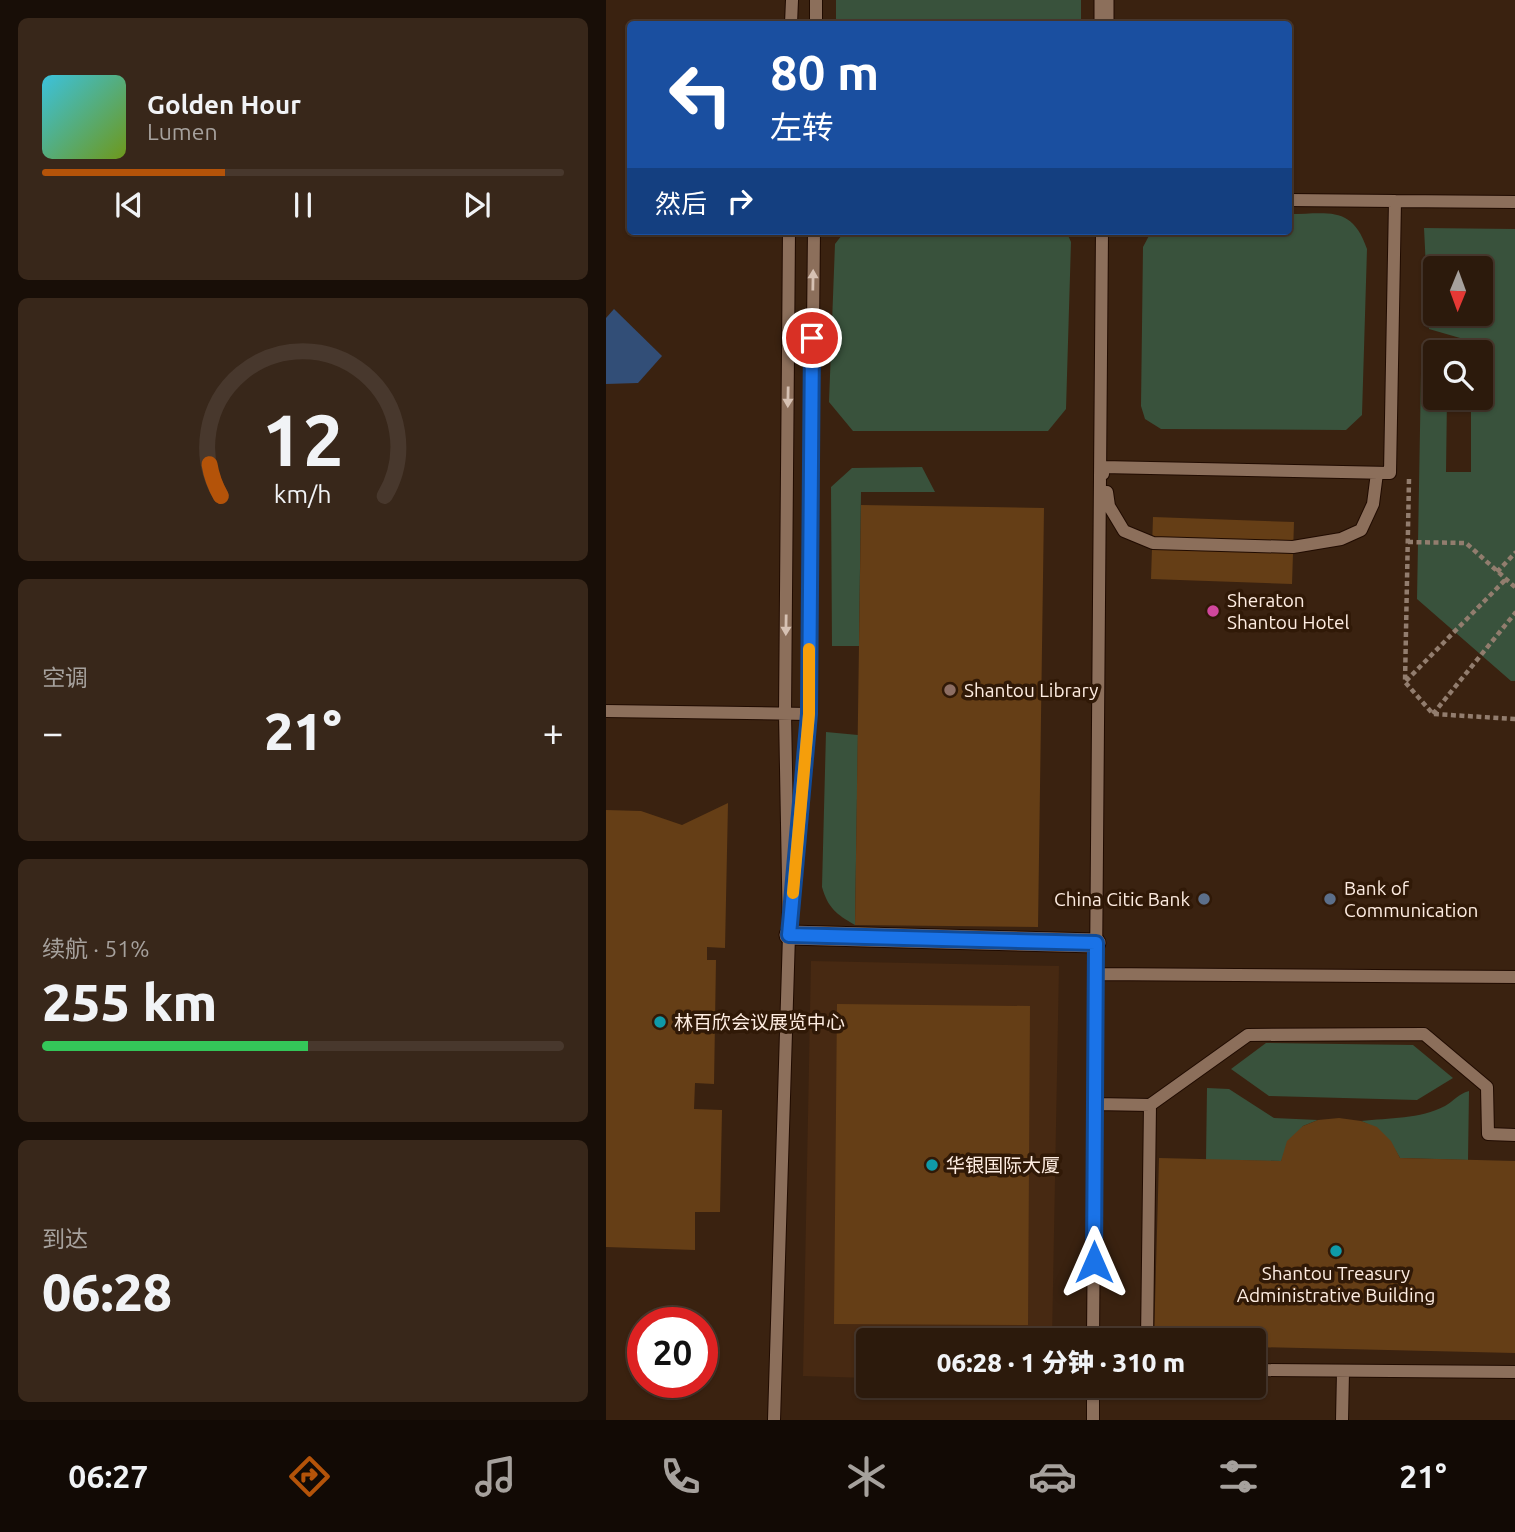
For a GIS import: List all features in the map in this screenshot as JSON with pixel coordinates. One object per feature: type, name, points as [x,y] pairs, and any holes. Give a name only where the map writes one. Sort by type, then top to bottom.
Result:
[{"type":"street","points":[[1104,0],[1104,21]]},
{"type":"street","points":[[789,935],[1096,943]]},
{"type":"lane","points":[[791,21],[792,0]]},
{"type":"lane","points":[[816,0],[816,21]]},
{"type":"lane","points":[[1292,200],[1515,202]]},
{"type":"lane","points":[[1102,467],[1390,473],[1395,201]]},
{"type":"lane","points":[[774,1420],[789,935],[785,713],[789,235]]},
{"type":"lane","points":[[789,935],[809,714],[814,235]]},
{"type":"lane","points":[[1093,1328],[1102,235]]},
{"type":"lane","points":[[1102,467],[1109,506],[1124,531],[1153,543],[1293,547],[1341,539],[1361,530],[1373,504],[1377,473]]},
{"type":"lane","points":[[606,711],[809,714]]},
{"type":"lane","points":[[1095,974],[1515,977]]},
{"type":"lane","points":[[1095,1104],[1150,1105],[1248,1035],[1424,1034],[1487,1087],[1488,1134],[1515,1135]]},
{"type":"lane","points":[[1147,1328],[1150,1105]]},
{"type":"lane","points":[[1266,1370],[1515,1372]]},
{"type":"lane","points":[[1342,1420],[1343,1371]]},
{"type":"lane","points":[[1093,1398],[1093,1420]]},
{"type":"path","points":[[1409,473],[1405,682],[1433,714],[1515,719]]},
{"type":"path","points":[[1407,542],[1466,543],[1515,588]]},
{"type":"path","points":[[1497,572],[1515,552]]},
{"type":"path","points":[[1405,682],[1506,579]]},
{"type":"path","points":[[1433,714],[1515,612]]},
{"type":"shaded area","name":"华银国际大厦","points":[[811,961],[1059,966],[1052,1328],[856,1328],[856,1378],[803,1376]]},
{"type":"green space","points":[[836,0],[1081,0],[1081,21],[836,21]]},
{"type":"green space","points":[[1327,213],[1346,219],[1354,225],[1367,249],[1362,415],[1346,430],[1161,429],[1145,419],[1141,406],[1143,247],[1149,235],[1292,235],[1292,214]]},
{"type":"green space","points":[[1424,228],[1515,229],[1515,681],[1511,681],[1417,599],[1421,373],[1423,410],[1447,410],[1446,472],[1471,472],[1471,410],[1493,410],[1493,340],[1467,340],[1429,329],[1429,326],[1493,326],[1493,256],[1425,256]]},
{"type":"green space","points":[[842,235],[1068,235],[1071,242],[1066,409],[1048,431],[853,431],[829,402],[835,244]]},
{"type":"green space","points":[[922,467],[935,492],[861,492],[859,646],[832,646],[831,487],[852,468]]},
{"type":"green space","points":[[826,732],[858,735],[855,925],[834,910],[822,887]]},
{"type":"green space","points":[[1266,1043],[1413,1045],[1453,1078],[1417,1100],[1269,1096],[1231,1069]]},
{"type":"green space","points":[[1207,1088],[1229,1089],[1274,1118],[1318,1120],[1303,1126],[1281,1161],[1206,1160]]},
{"type":"green space","points":[[1469,1091],[1468,1160],[1400,1158],[1384,1136],[1361,1121],[1425,1113],[1445,1106]]},
{"type":"water","points":[[614,309],[662,356],[638,383],[606,384],[606,318]]},
{"type":"building","name":"Shantou Library","points":[[861,505],[1044,508],[1038,927],[855,925]]},
{"type":"building","points":[[1153,517],[1294,522],[1292,584],[1151,579]]},
{"type":"building","name":"林百欣会议展览中心","points":[[728,803],[725,948],[707,947],[707,960],[716,960],[714,1084],[695,1083],[694,1109],[722,1110],[720,1212],[695,1212],[695,1250],[606,1247],[606,810],[641,811],[682,825]]},
{"type":"building","name":"华银国际大厦","points":[[837,1004],[1030,1006],[1028,1325],[834,1324]]},
{"type":"building","name":"Shantou Treasury Administrative Building","points":[[1339,1118],[1361,1121],[1377,1127],[1391,1141],[1400,1158],[1516,1161],[1516,1353],[1266,1347],[1266,1328],[1154,1328],[1159,1158],[1281,1161],[1287,1141],[1303,1126],[1318,1120]]},
{"type":"slow traffic","points":[[793,893],[809,714],[809,649]]},
{"type":"place","name":"Sheraton Shantou Hotel","points":[[1213,611]]},
{"type":"place","name":"Shantou Library","points":[[950,690]]},
{"type":"place","name":"China Citic Bank","points":[[1204,899]]},
{"type":"place","name":"Bank of Communication","points":[[1330,899]]},
{"type":"place","name":"林百欣会议展览中心","points":[[660,1022]]},
{"type":"place","name":"华银国际大厦","points":[[932,1165]]},
{"type":"place","name":"Shantou Treasury Administrative Building","points":[[1336,1251]]},
{"type":"route","points":[[812,338],[809,714],[789,935],[1096,943],[1094,1262]]}]
